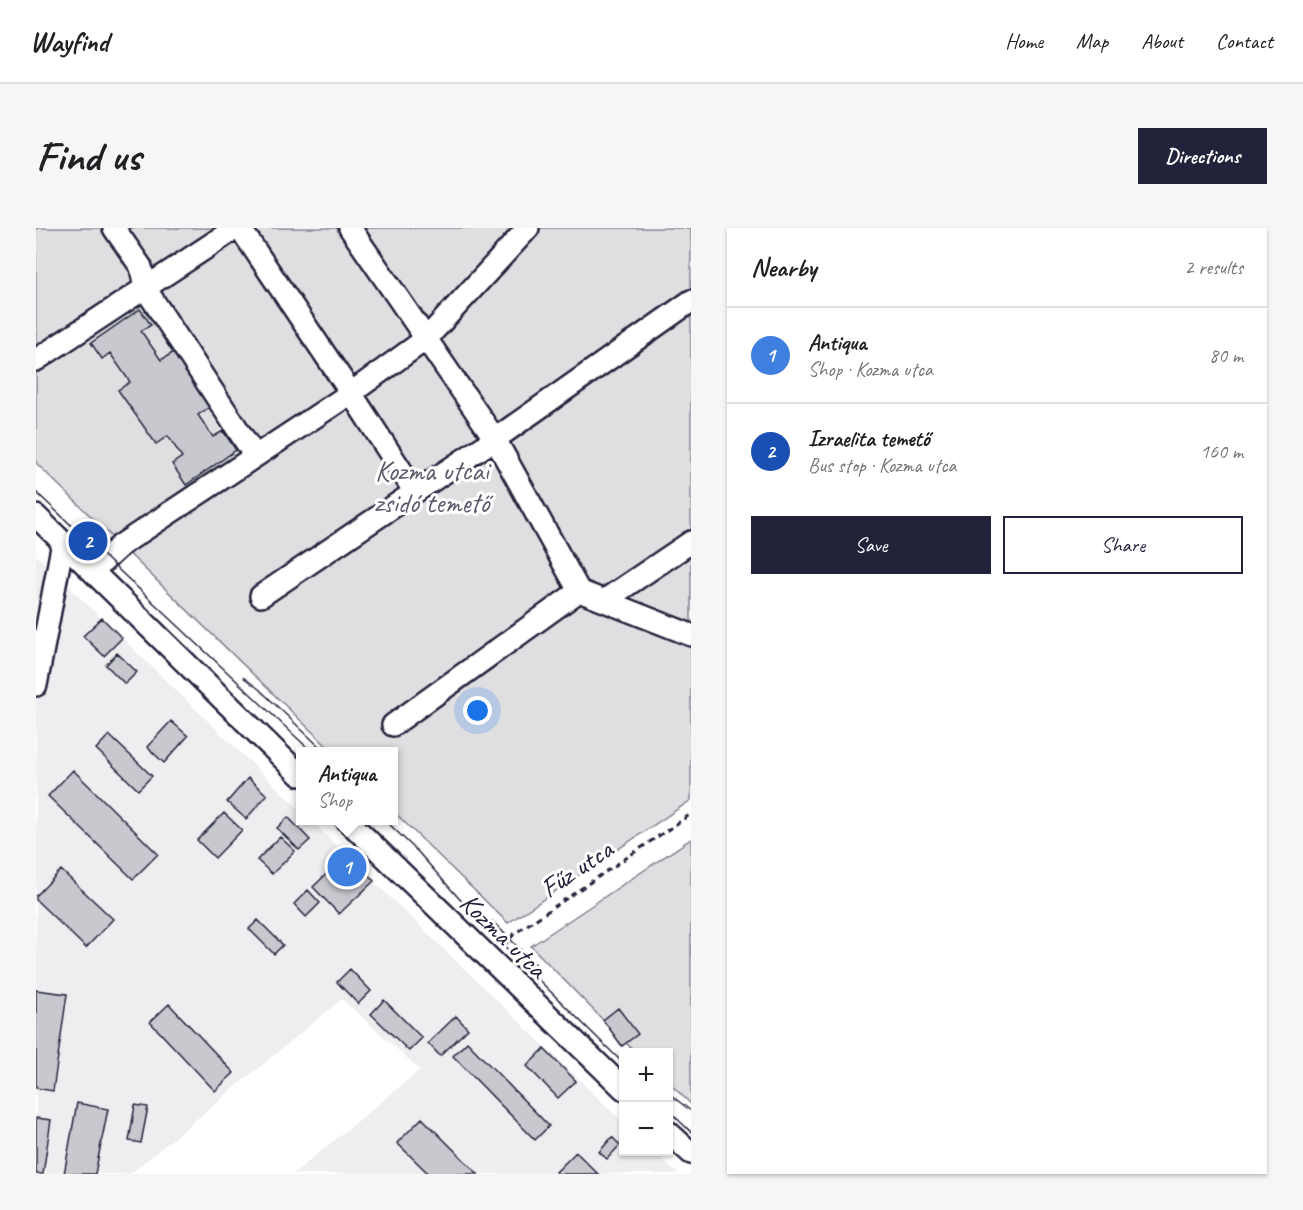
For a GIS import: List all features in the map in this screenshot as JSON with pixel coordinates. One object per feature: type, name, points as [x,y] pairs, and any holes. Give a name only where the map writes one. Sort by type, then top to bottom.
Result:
[{"type":"street","points":[[114,228],[141,267],[145,288],[255,456]]},
{"type":"street","points":[[36,360],[238,228],[351,393],[415,492]]},
{"type":"street","points":[[350,228],[495,439],[579,591],[691,635]]},
{"type":"street","points":[[93,572],[121,545],[351,393],[426,339],[528,228]]},
{"type":"street","points":[[261,596],[495,439],[691,301]]},
{"type":"street","points":[[36,516],[296,771]]},
{"type":"street","points":[[36,686],[63,542]]},
{"type":"street","points":[[605,600],[691,542]]},
{"type":"street","points":[[393,725],[579,591]]},
{"type":"street","name":"Kozma utca","points":[[352,825],[619,1084]]},
{"type":"street","points":[[673,1136],[691,1154]]},
{"type":"path","name":"Fűz utca","points":[[492,962],[514,934],[691,814]]},
{"type":"shaded area","points":[[36,555],[296,806],[296,825],[315,825],[619,1118],[619,1156],[658,1156],[678,1174],[293,1174],[420,1070],[342,999],[130,1174],[36,1174]]},
{"type":"green space","name":"Kozma utcai zsidó temető","points":[[36,228],[691,228],[691,800],[508,923],[398,816],[398,747],[328,747],[36,463]]},
{"type":"green space","points":[[691,839],[691,1104],[673,1087],[673,1048],[632,1048],[626,1043],[622,1046],[603,1020],[531,946]]},
{"type":"building","points":[[140,309],[151,325],[141,331],[161,360],[174,352],[211,406],[198,415],[213,437],[223,431],[236,450],[186,485],[172,464],[182,457],[168,436],[156,444],[118,390],[130,382],[110,353],[102,359],[91,343]]},
{"type":"building","points":[[102,618],[122,638],[104,656],[83,636]]},
{"type":"building","points":[[117,653],[137,672],[125,684],[106,665]]},
{"type":"building","points":[[171,721],[188,736],[164,763],[147,747]]},
{"type":"building","points":[[109,735],[152,776],[138,790],[96,749]]},
{"type":"building","points":[[73,770],[158,854],[133,879],[48,796]]},
{"type":"building","points":[[248,778],[267,795],[246,819],[227,802]]},
{"type":"building","points":[[224,813],[242,830],[215,858],[197,840]]},
{"type":"building","points":[[288,817],[310,840],[299,850],[277,828]]},
{"type":"building","points":[[280,837],[295,851],[272,874],[257,860]]},
{"type":"building","points":[[348,853],[374,881],[339,914],[313,887]]},
{"type":"building","points":[[61,870],[113,919],[86,948],[36,900],[36,896]]},
{"type":"building","points":[[308,890],[320,903],[306,917],[294,904]]},
{"type":"building","points":[[258,920],[283,945],[274,954],[249,929]]},
{"type":"building","points":[[350,969],[371,991],[358,1004],[337,982]]},
{"type":"building","points":[[36,990],[67,994],[53,1091],[36,1088]]},
{"type":"building","points":[[384,1000],[422,1038],[409,1051],[371,1014]]},
{"type":"building","points":[[169,1004],[234,1073],[215,1091],[150,1022]]},
{"type":"building","points":[[618,1008],[638,1034],[622,1046],[603,1020]]},
{"type":"building","points":[[456,1016],[468,1029],[440,1056],[428,1043]]},
{"type":"building","points":[[467,1042],[549,1126],[535,1140],[453,1056]]},
{"type":"building","points":[[544,1049],[576,1081],[558,1098],[527,1066]]},
{"type":"building","points":[[77,1103],[108,1109],[95,1174],[64,1174]]},
{"type":"building","points":[[135,1105],[148,1107],[141,1143],[129,1141]]},
{"type":"building","points":[[36,1118],[51,1120],[43,1174],[36,1174]]},
{"type":"building","points":[[422,1118],[478,1174],[429,1174],[397,1143]]},
{"type":"building","points":[[612,1137],[619,1144],[607,1159],[599,1152]]},
{"type":"building","points":[[576,1152],[598,1174],[558,1174],[556,1172]]},
{"type":"tram line","points":[[36,492],[307,747]]},
{"type":"tram line","points":[[243,677],[259,689],[320,747]]},
{"type":"tram line","points":[[390,825],[418,852],[480,922],[619,1059]]},
{"type":"tram line","points":[[492,921],[537,966]]},
{"type":"tram line","points":[[673,1097],[691,1111]]},
{"type":"tram line","points":[[673,1115],[691,1132]]},
{"type":"place","name":"Izraelita temető","points":[[88,541]]},
{"type":"place","name":"Antiqua","points":[[347,867]]}]
